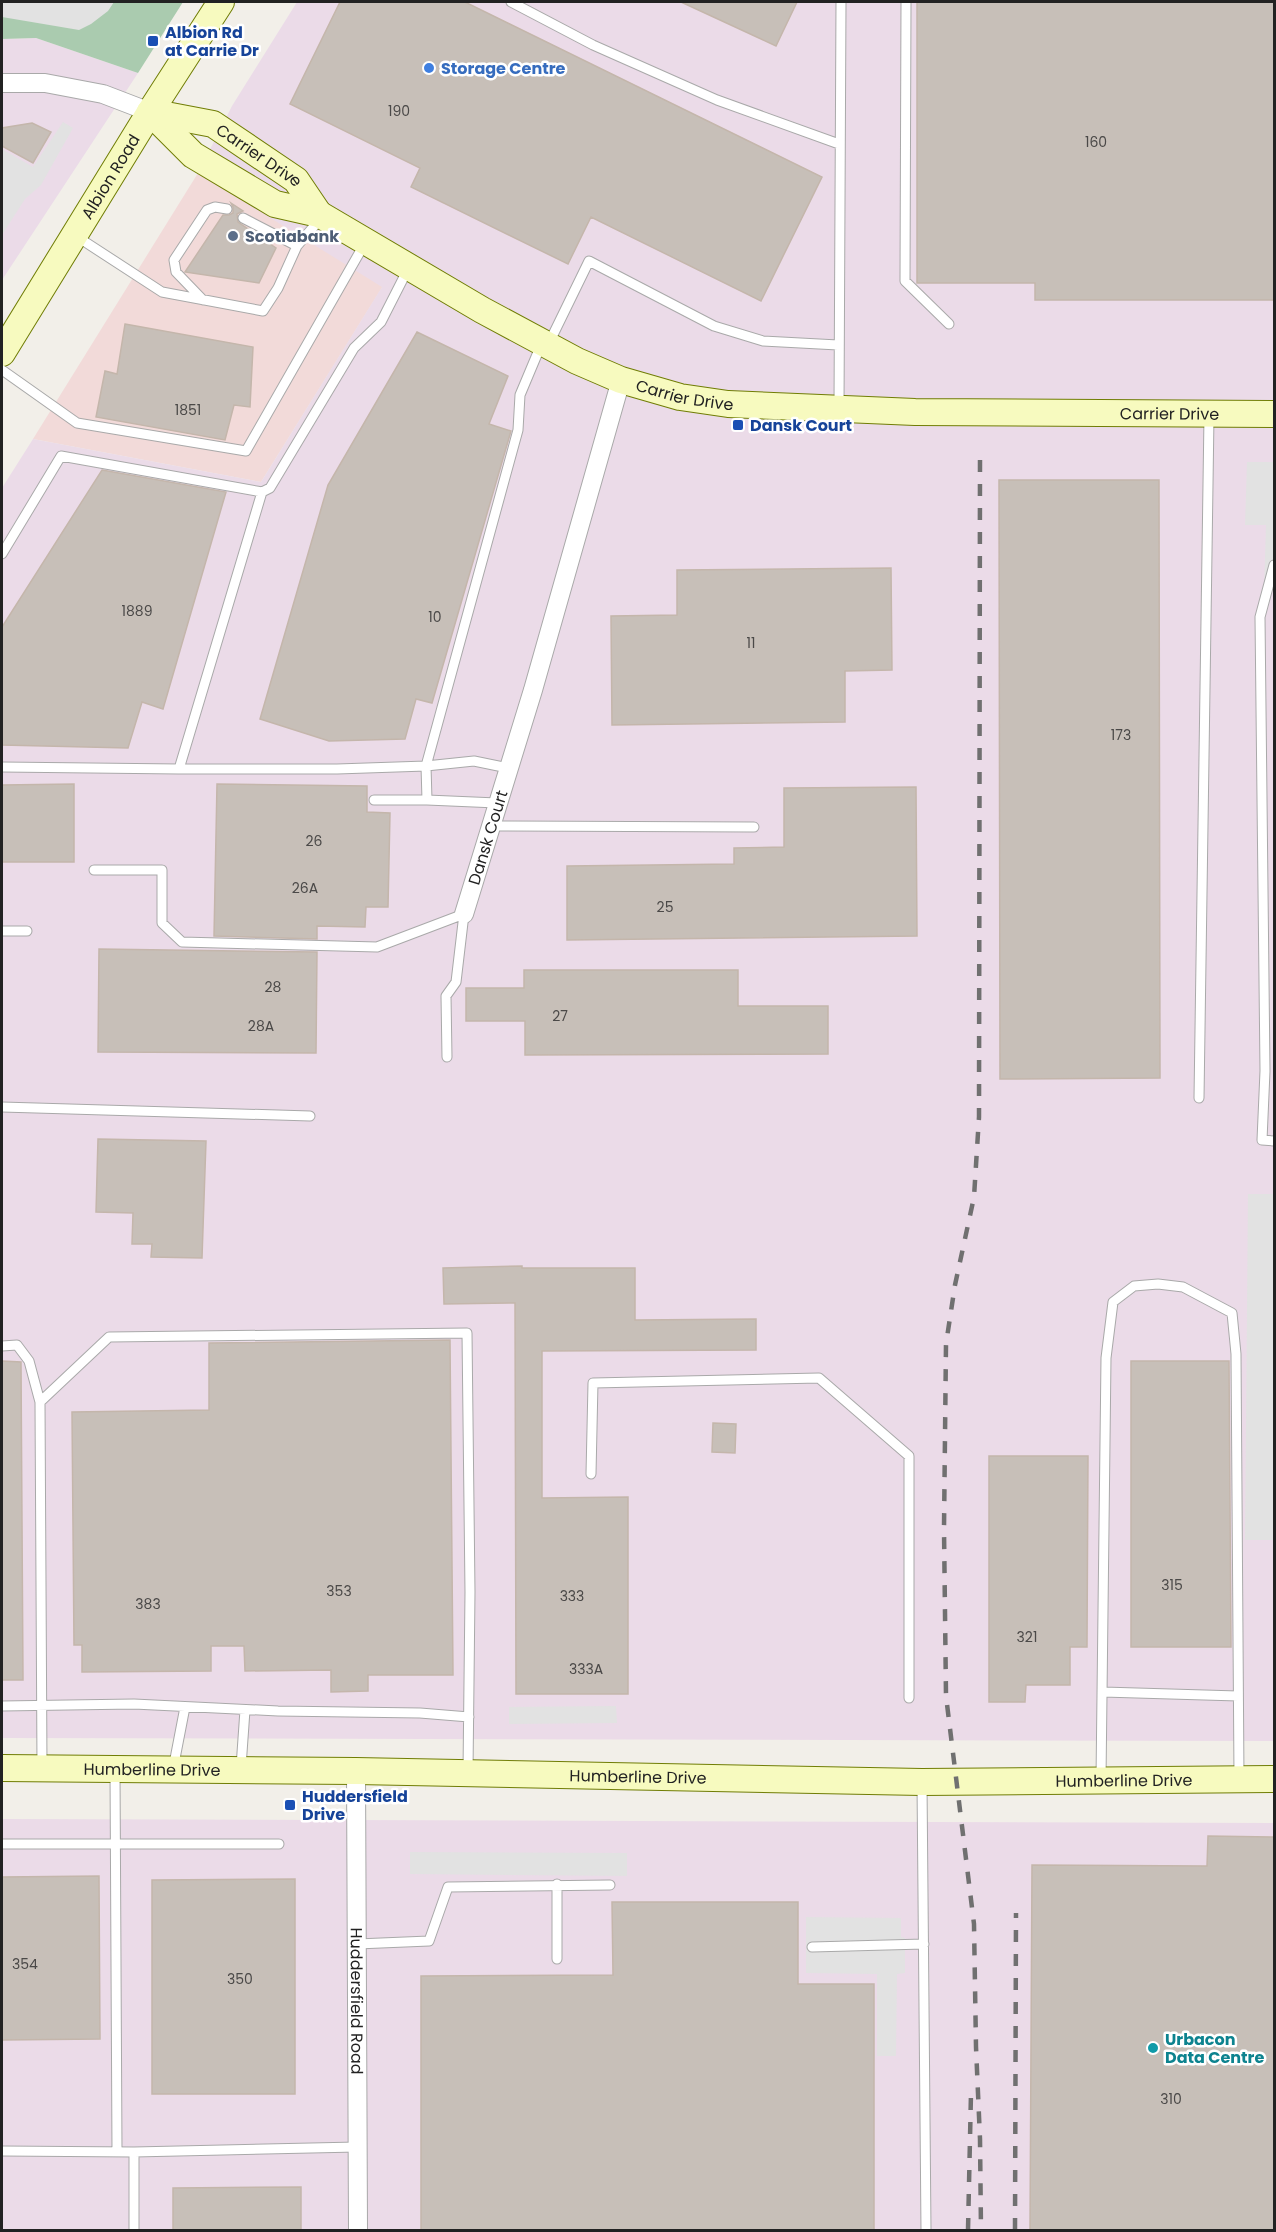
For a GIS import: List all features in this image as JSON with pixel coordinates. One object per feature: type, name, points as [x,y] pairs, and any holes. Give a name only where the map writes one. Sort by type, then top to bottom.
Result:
[{"type":"street","name":"Albion Road","points":[[2,353],[150,112],[221,2]]},
{"type":"street","name":"Carrier Drive","points":[[2,83],[45,83],[103,94],[150,112],[213,124],[296,180],[321,215]]},
{"type":"street","name":"Carrier Drive","points":[[150,112],[193,155],[275,204],[321,215],[482,310],[577,361],[621,380],[680,397],[728,404],[915,412],[1275,414]]},
{"type":"street","name":"Dansk Court","points":[[464,914],[533,690],[621,380]]},
{"type":"street","name":"Humberline Drive","points":[[2,1768],[356,1771],[922,1782],[1275,1779]]},
{"type":"street","name":"Huddersfield Road","points":[[356,1771],[357,2230]]},
{"type":"lane","points":[[511,2],[593,45],[717,100],[839,144]]},
{"type":"lane","points":[[839,409],[841,2]]},
{"type":"lane","points":[[906,2],[905,281],[949,324]]},
{"type":"lane","points":[[204,300],[176,272],[174,260],[207,210],[215,207],[227,209]]},
{"type":"lane","points":[[74,235],[162,292],[263,311],[278,288],[297,246],[321,215]]},
{"type":"lane","points":[[243,218],[297,246]]},
{"type":"lane","points":[[2,370],[77,423],[246,451],[366,241]]},
{"type":"lane","points":[[427,800],[426,766],[518,430],[520,395],[589,261],[714,326],[763,341],[838,345]]},
{"type":"lane","points":[[2,554],[61,456],[262,492],[270,488],[354,348],[381,322],[409,267]]},
{"type":"lane","points":[[1199,1098],[1209,414]]},
{"type":"lane","points":[[179,769],[262,492]]},
{"type":"lane","points":[[1275,565],[1260,617],[1265,1071],[1262,1140],[1275,1140]]},
{"type":"lane","points":[[2,767],[337,769],[426,766],[474,761],[508,768]]},
{"type":"lane","points":[[374,800],[497,804]]},
{"type":"lane","points":[[490,826],[754,827]]},
{"type":"lane","points":[[94,870],[162,870],[162,923],[182,942],[377,947],[464,914],[456,982],[446,996],[447,1057]]},
{"type":"lane","points":[[2,931],[27,931]]},
{"type":"lane","points":[[2,1107],[310,1116]]},
{"type":"lane","points":[[1101,1781],[1106,1358],[1113,1302],[1134,1286],[1158,1284],[1183,1287],[1232,1313],[1236,1354],[1239,1779]]},
{"type":"lane","points":[[40,1402],[109,1337],[467,1333],[470,1592],[468,1773]]},
{"type":"lane","points":[[2,1346],[17,1346],[29,1361],[40,1402],[42,1769]]},
{"type":"lane","points":[[591,1474],[592,1383],[819,1378],[909,1456],[909,1698]]},
{"type":"lane","points":[[1103,1692],[1238,1695]]},
{"type":"lane","points":[[2,1706],[134,1704],[245,1710],[420,1713],[469,1717]]},
{"type":"lane","points":[[173,1770],[185,1707]]},
{"type":"lane","points":[[241,1770],[245,1710]]},
{"type":"lane","points":[[115,1769],[117,2152]]},
{"type":"lane","points":[[922,1782],[926,2230]]},
{"type":"lane","points":[[2,1844],[279,1844]]},
{"type":"lane","points":[[557,1884],[557,1959]]},
{"type":"lane","points":[[357,1944],[429,1941],[448,1887],[610,1885]]},
{"type":"lane","points":[[812,1947],[924,1944]]},
{"type":"lane","points":[[2,2151],[134,2152],[357,2147]]},
{"type":"lane","points":[[134,2152],[134,2230]]},
{"type":"shaded area","points":[[2,2],[114,2],[108,11],[79,30],[2,17]]},
{"type":"shaded area","points":[[297,2],[1274,2],[1274,1741],[2,1738],[2,488],[33,439],[261,482],[382,287],[198,173],[232,106]]},
{"type":"shaded area","points":[[36,38],[138,73],[2,280],[2,39]]},
{"type":"shaded area","points":[[63,122],[73,128],[41,185],[25,199],[2,235],[2,149],[33,167]]},
{"type":"shaded area","points":[[198,173],[383,286],[261,482],[33,439]]},
{"type":"shaded area","points":[[1247,462],[1274,462],[1274,590],[1264,590],[1266,525],[1245,525]]},
{"type":"shaded area","points":[[1248,1194],[1274,1194],[1274,1540],[1245,1540]]},
{"type":"shaded area","points":[[616,1706],[617,1723],[509,1724],[509,1707]]},
{"type":"shaded area","points":[[2,1819],[1274,1823],[1274,2230],[2,2230]]},
{"type":"shaded area","points":[[410,1852],[627,1853],[627,1876],[410,1874]]},
{"type":"shaded area","points":[[806,1917],[901,1918],[901,1937],[905,1938],[905,1973],[897,1974],[896,2056],[877,2056],[877,1974],[806,1973]]},
{"type":"green space","points":[[2,2],[183,2],[138,73],[36,38],[2,39]]},
{"type":"building","points":[[340,2],[465,2],[822,177],[761,301],[591,217],[568,264],[411,187],[420,168],[290,104]]},
{"type":"building","points":[[681,2],[797,2],[776,46]]},
{"type":"building","points":[[917,2],[1275,2],[1275,300],[1035,300],[1035,283],[917,283]]},
{"type":"building","points":[[32,123],[51,132],[33,163],[2,146],[2,128]]},
{"type":"building","name":"Scotiabank","points":[[231,203],[243,211],[237,214],[238,222],[276,248],[259,283],[185,272],[223,215],[233,213]]},
{"type":"building","points":[[125,324],[253,347],[250,407],[234,405],[225,440],[96,417],[105,371],[117,374]]},
{"type":"building","points":[[417,332],[508,376],[489,424],[511,431],[432,703],[416,699],[405,739],[329,741],[260,719],[328,485]]},
{"type":"building","points":[[102,470],[226,492],[163,709],[142,702],[128,748],[2,745],[2,627]]},
{"type":"building","points":[[999,480],[1159,480],[1160,1078],[1000,1079]]},
{"type":"building","points":[[891,568],[892,670],[845,671],[845,722],[612,725],[611,616],[677,615],[677,570]]},
{"type":"building","points":[[74,784],[74,862],[2,862],[2,785]]},
{"type":"building","points":[[217,784],[367,786],[367,812],[390,813],[388,907],[366,907],[365,927],[317,926],[317,939],[214,936]]},
{"type":"building","points":[[916,787],[917,936],[567,940],[567,866],[734,864],[734,848],[784,847],[784,788]]},
{"type":"building","points":[[99,949],[317,952],[316,1053],[98,1052]]},
{"type":"building","points":[[524,970],[738,970],[738,1006],[828,1006],[828,1054],[525,1055],[525,1021],[466,1021],[466,988],[524,988]]},
{"type":"building","points":[[98,1139],[206,1141],[202,1258],[151,1257],[152,1244],[132,1244],[133,1213],[96,1212]]},
{"type":"building","points":[[522,1266],[522,1268],[635,1268],[635,1320],[756,1319],[756,1350],[542,1351],[542,1498],[628,1497],[628,1694],[516,1694],[515,1303],[444,1304],[443,1268]]},
{"type":"building","points":[[450,1340],[453,1675],[368,1675],[368,1691],[331,1692],[331,1670],[245,1671],[244,1646],[211,1646],[211,1671],[82,1672],[82,1645],[74,1645],[72,1412],[209,1410],[209,1343]]},
{"type":"building","points":[[2,1361],[21,1362],[23,1680],[2,1680]]},
{"type":"building","points":[[1131,1361],[1229,1361],[1231,1647],[1131,1647]]},
{"type":"building","points":[[713,1423],[736,1424],[735,1453],[712,1452]]},
{"type":"building","points":[[989,1456],[1088,1456],[1087,1647],[1070,1647],[1070,1685],[1026,1685],[1025,1702],[989,1702]]},
{"type":"building","name":"Urbacon Data Centre","points":[[1208,1836],[1275,1837],[1275,2230],[1030,2230],[1032,1865],[1207,1866]]},
{"type":"building","points":[[99,1876],[100,2039],[2,2040],[2,1877]]},
{"type":"building","points":[[295,1879],[295,2094],[152,2094],[152,1880]]},
{"type":"building","points":[[612,1902],[798,1902],[798,1984],[874,1984],[874,2230],[421,2230],[421,1976],[613,1975]]},
{"type":"building","points":[[301,2187],[301,2230],[173,2230],[173,2188]]},
{"type":"railway","points":[[980,460],[979,1117],[974,1197],[955,1285],[946,1344],[944,1529],[946,1696],[974,1924],[981,2230]]},
{"type":"railway","points":[[1015,2230],[1016,1913]]},
{"type":"railway","points":[[968,2230],[971,2093]]},
{"type":"place","name":"Albion Rd at Carrie Dr","points":[[153,41]]},
{"type":"place","name":"Storage Centre","points":[[429,68]]},
{"type":"place","name":"Scotiabank","points":[[233,236]]},
{"type":"place","name":"Dansk Court","points":[[738,425]]},
{"type":"place","name":"Huddersfield Drive","points":[[290,1805]]},
{"type":"place","name":"Urbacon Data Centre","points":[[1153,2048]]}]
